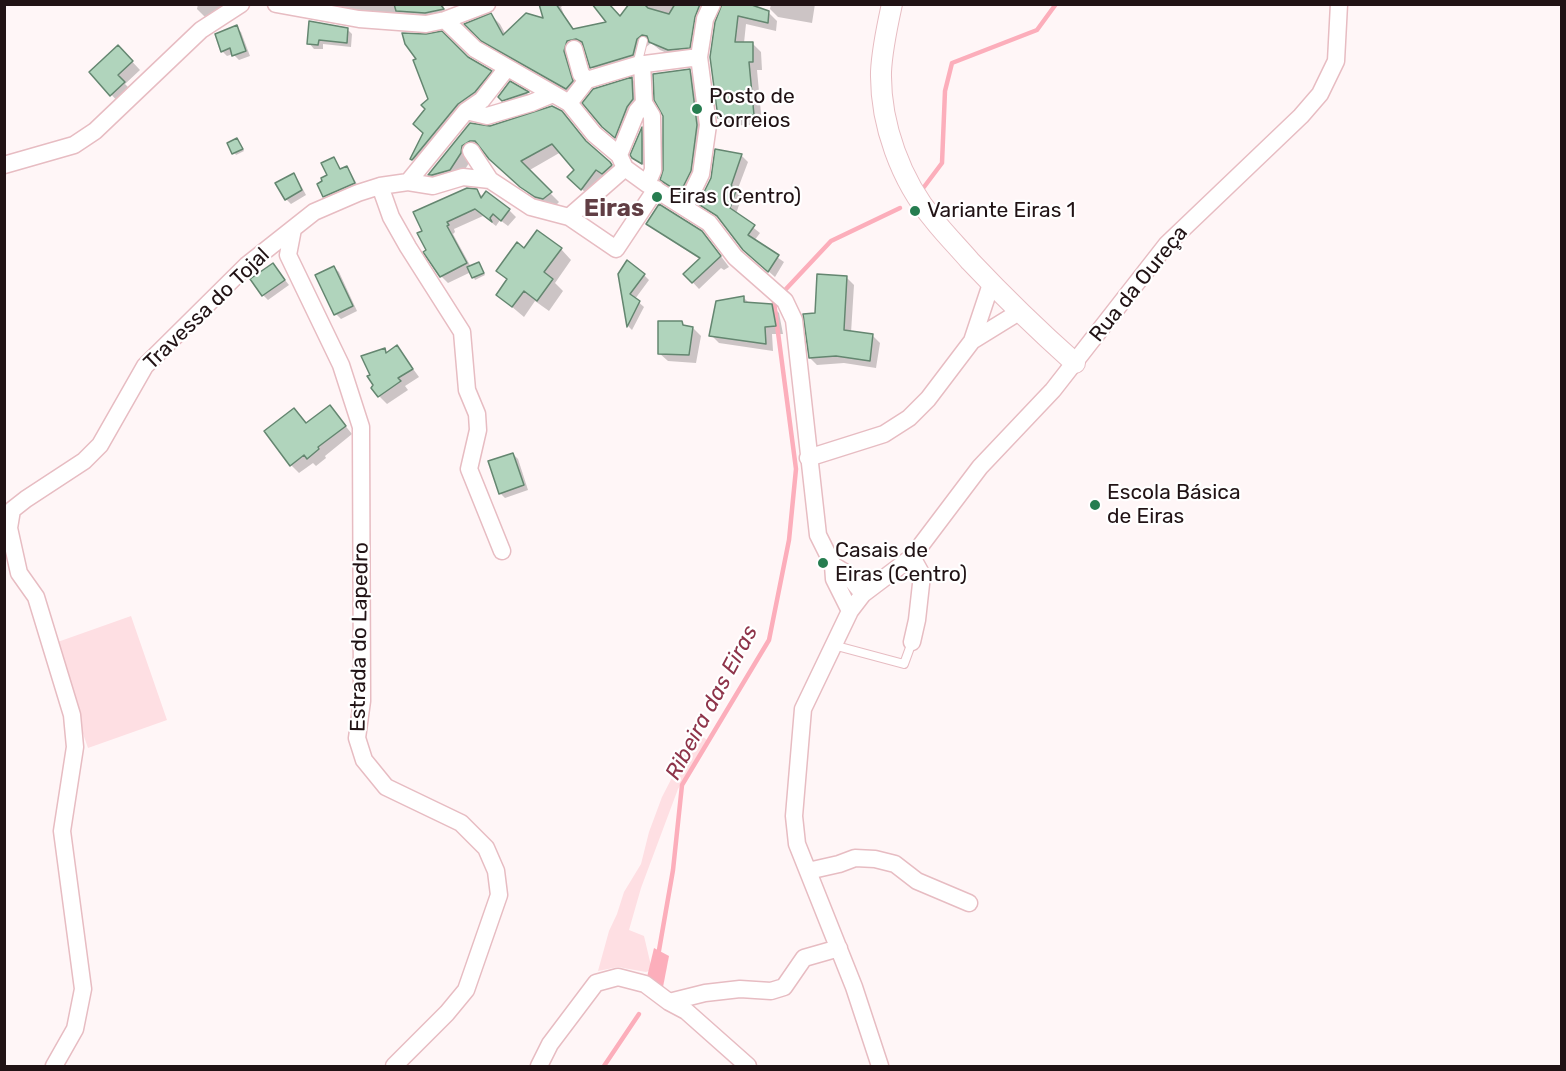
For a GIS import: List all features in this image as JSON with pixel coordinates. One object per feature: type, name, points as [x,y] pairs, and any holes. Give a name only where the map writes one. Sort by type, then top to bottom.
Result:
[{"type":"street","points":[[4,165],[74,145],[95,131],[201,30],[241,4]]},
{"type":"street","points":[[276,4],[359,19],[426,24],[445,20],[487,4]]},
{"type":"street","points":[[686,207],[701,174],[708,126],[699,57],[705,19],[711,4]]},
{"type":"street","points":[[892,4],[885,32],[881,73],[885,118],[900,164],[918,198],[933,219],[1018,312],[1075,363]]},
{"type":"street","name":"Rua da Oureça","points":[[880,1066],[854,987],[797,844],[794,816],[803,709],[850,611],[863,594],[912,557],[980,467],[1053,390],[1167,244],[1320,94],[1336,61],[1340,4]]},
{"type":"street","points":[[445,20],[475,49],[569,103],[594,134],[622,162],[651,187],[709,223],[735,257],[785,301],[794,320],[818,535],[833,565],[834,579],[850,611]]},
{"type":"street","points":[[574,49],[581,74],[587,80]]},
{"type":"street","points":[[569,103],[587,80],[640,64],[699,57]]},
{"type":"street","points":[[471,151],[490,180],[531,207],[569,217],[616,249],[651,187],[652,116],[644,103],[640,64]]},
{"type":"street","points":[[408,182],[466,111],[482,100],[507,68]]},
{"type":"street","points":[[466,111],[487,116],[531,104],[553,93]]},
{"type":"street","points":[[569,217],[622,162],[637,111],[644,103]]},
{"type":"street","name":"Travessa do Tojal","points":[[54,1066],[75,1029],[83,989],[62,831],[75,747],[72,715],[36,597],[19,573],[9,528],[12,510],[84,461],[100,445],[145,366],[247,265],[314,212],[357,193],[380,186],[408,182],[433,186],[463,177],[490,180]]},
{"type":"street","points":[[380,186],[391,217],[462,332],[467,390],[477,414],[478,430],[469,469],[502,551]]},
{"type":"street","name":"Estrada do Lapedro","points":[[293,229],[288,255],[341,365],[361,427],[362,701],[357,738],[364,760],[386,787],[461,823],[486,848],[495,871],[499,895],[466,990],[447,1013],[394,1066]]},
{"type":"street","points":[[808,458],[884,434],[909,418],[928,399],[972,341],[992,284]]},
{"type":"street","points":[[972,341],[1018,312]]},
{"type":"street","points":[[912,557],[922,576],[912,642]]},
{"type":"street","points":[[833,565],[846,573],[863,594]]},
{"type":"street","points":[[808,871],[855,858],[875,859],[895,864],[917,881],[969,903]]},
{"type":"street","points":[[669,1002],[705,993],[740,988],[771,991],[784,987],[804,958],[839,948]]},
{"type":"street","points":[[539,1066],[550,1044],[596,983],[618,976],[645,984],[669,1002],[686,1011],[748,1066]]},
{"type":"lane","points":[[640,64],[643,41]]},
{"type":"lane","points":[[833,645],[904,664],[912,642]]},
{"type":"shaded area","points":[[131,616],[167,720],[88,748],[52,644]]},
{"type":"shaded area","points":[[696,731],[707,740],[678,789],[641,888],[629,930],[644,936],[652,970],[646,972],[618,967],[598,971],[609,931],[624,892],[641,864],[649,832],[662,797]]},
{"type":"shaded area","points":[[654,948],[669,956],[663,987],[647,977]]},
{"type":"building","points":[[394,4],[440,4],[444,9],[425,13],[396,11]]},
{"type":"building","points":[[539,4],[556,4],[573,29],[606,22],[592,4],[609,4],[620,16],[629,4],[644,4],[648,8],[669,14],[675,4],[700,4],[695,17],[690,48],[668,50],[649,42],[647,36],[642,35],[637,39],[633,55],[590,68],[582,42],[576,39],[567,41],[564,51],[573,81],[566,89],[481,41],[464,24],[491,13],[503,35],[526,13],[543,18]]},
{"type":"building","points":[[722,4],[749,4],[769,11],[768,23],[738,16],[735,42],[753,42],[753,62],[749,62],[754,115],[718,118],[710,57],[715,22]]},
{"type":"building","points":[[309,21],[348,28],[347,43],[319,40],[318,45],[307,44]]},
{"type":"building","points":[[237,25],[246,51],[232,56],[230,48],[221,52],[215,34]]},
{"type":"building","points":[[442,31],[468,57],[492,71],[475,92],[458,104],[412,160],[410,159],[423,133],[413,124],[425,109],[421,105],[428,99],[413,60],[416,59],[405,44],[402,33],[426,34]]},
{"type":"building","points":[[118,45],[133,61],[118,75],[125,82],[110,96],[89,72]]},
{"type":"building","points":[[690,69],[697,125],[691,171],[680,193],[660,180],[663,170],[663,116],[654,100],[653,74]]},
{"type":"building","points":[[632,77],[633,99],[627,107],[615,138],[602,127],[582,103],[593,89]]},
{"type":"building","points":[[510,81],[529,92],[502,101],[498,97]]},
{"type":"building","points":[[552,106],[562,111],[586,141],[612,165],[602,174],[596,170],[581,190],[567,177],[574,170],[552,144],[521,161],[552,192],[543,199],[535,197],[520,187],[489,159],[475,141],[462,146],[461,153],[450,170],[428,175],[470,123],[490,126]]},
{"type":"building","points":[[642,127],[642,164],[630,155]]},
{"type":"building","points":[[237,138],[243,149],[232,154],[227,143]]},
{"type":"building","points":[[715,149],[742,154],[731,186],[737,188],[730,208],[755,225],[748,235],[779,255],[768,272],[743,250],[717,216],[698,204],[711,178]]},
{"type":"building","points":[[334,157],[340,169],[347,166],[355,183],[323,197],[317,184],[327,175],[321,163]]},
{"type":"building","points":[[294,173],[302,190],[285,200],[275,183]]},
{"type":"building","points":[[467,188],[477,189],[481,198],[486,191],[510,209],[501,221],[493,214],[490,218],[492,222],[475,209],[447,222],[467,263],[440,277],[423,252],[426,250],[417,233],[422,231],[413,212]]},
{"type":"building","points":[[659,204],[702,231],[721,256],[692,283],[683,274],[700,258],[646,224]]},
{"type":"building","points":[[537,230],[562,248],[544,272],[553,279],[537,301],[524,291],[512,307],[496,295],[507,279],[496,271],[517,242],[524,248]]},
{"type":"building","points":[[627,260],[645,274],[630,294],[640,301],[627,327],[618,274]]},
{"type":"building","points":[[479,262],[484,273],[472,278],[467,267]]},
{"type":"building","points":[[273,263],[285,280],[262,296],[250,279]]},
{"type":"building","points":[[334,266],[353,306],[334,315],[315,275]]},
{"type":"building","points":[[817,274],[847,276],[844,330],[873,334],[870,361],[836,356],[809,358],[803,314],[815,313]]},
{"type":"building","points":[[744,296],[744,302],[772,304],[776,326],[765,327],[766,344],[709,336],[716,301]]},
{"type":"building","points":[[658,321],[682,321],[683,325],[693,327],[689,355],[658,354]]},
{"type":"building","points":[[397,345],[413,369],[398,378],[401,381],[378,397],[371,388],[373,385],[367,376],[370,375],[361,356],[385,348],[386,353]]},
{"type":"building","points":[[330,405],[346,426],[318,447],[319,449],[307,459],[304,455],[290,466],[264,431],[294,408],[306,423]]},
{"type":"building","points":[[513,453],[524,485],[499,494],[488,461]]},
{"type":"waterway","name":"Ribeira das Eiras","points":[[924,187],[942,163],[945,91],[952,63],[1037,30],[1056,4]]},
{"type":"waterway","name":"Ribeira das Eiras","points":[[786,289],[831,241],[900,208]]},
{"type":"waterway","name":"Ribeira das Eiras","points":[[658,956],[673,870],[682,785],[769,640],[789,540],[796,469],[774,302]]},
{"type":"waterway","points":[[604,1066],[639,1014]]},
{"type":"place","name":"Posto de Correios","points":[[697,109]]},
{"type":"place","name":"Eiras (Centro)","points":[[657,197]]},
{"type":"place","name":"Variante Eiras 1","points":[[915,211]]},
{"type":"place","name":"Escola Básica de Eiras","points":[[1095,505]]},
{"type":"place","name":"Casais de Eiras (Centro)","points":[[823,563]]},
{"type":"district","name":"Eiras","points":[[614,209]]}]
